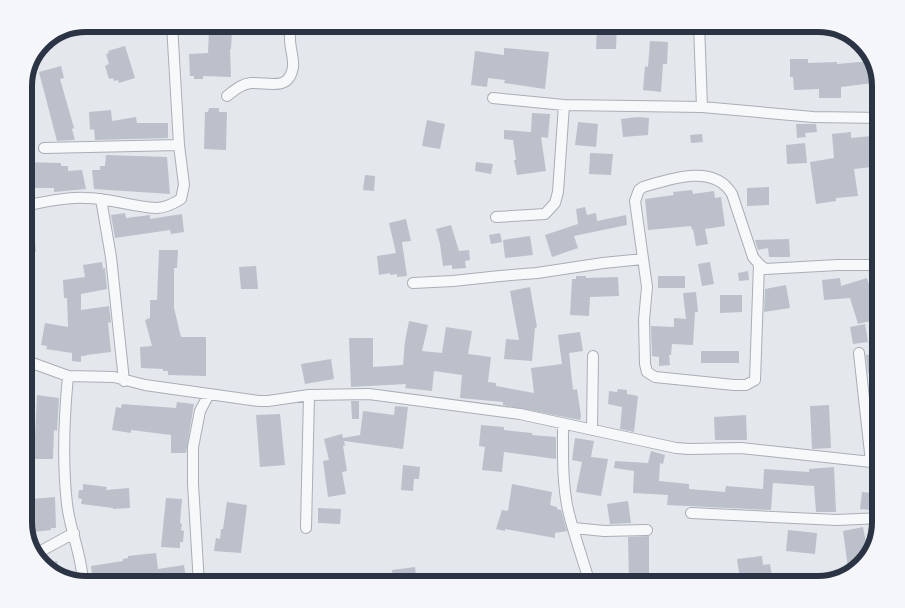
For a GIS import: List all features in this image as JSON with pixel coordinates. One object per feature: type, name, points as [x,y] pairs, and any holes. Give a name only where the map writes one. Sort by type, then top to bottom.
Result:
[{"type":"street","points":[[33,204],[56,200],[101,198],[156,208],[171,205],[181,199],[184,185],[179,145],[172,32]]},
{"type":"street","points":[[227,96],[241,86],[251,83],[274,85],[284,83],[289,77],[293,66],[290,32]]},
{"type":"street","points":[[699,32],[702,107]]},
{"type":"street","points":[[493,98],[564,105],[702,107],[813,117],[872,118]]},
{"type":"street","points":[[496,217],[545,214],[555,203],[558,192],[564,105]]},
{"type":"street","points":[[44,148],[179,145]]},
{"type":"street","points":[[759,264],[755,380],[746,386],[655,377],[647,372],[645,364],[644,320],[647,287],[635,201],[638,190],[643,187],[668,180],[699,175],[713,178],[728,186],[753,257],[765,268],[785,269],[838,265],[872,265]]},
{"type":"street","points":[[101,198],[111,257],[124,381]]},
{"type":"street","points":[[413,283],[537,273],[643,259]]},
{"type":"street","points":[[859,353],[872,437]]},
{"type":"street","points":[[592,356],[592,430]]},
{"type":"street","points":[[33,363],[68,376],[114,377],[145,385],[268,401],[309,395],[369,394],[520,414],[689,450],[741,448],[872,463]]},
{"type":"street","points":[[68,376],[64,460],[67,503],[80,555],[82,575]]},
{"type":"street","points":[[199,576],[193,484],[193,447],[200,411],[209,394]]},
{"type":"street","points":[[306,528],[309,395]]},
{"type":"street","points":[[563,424],[563,467],[567,504],[588,576]]},
{"type":"street","points":[[691,513],[837,520],[872,518]]},
{"type":"street","points":[[574,528],[604,532],[647,530]]},
{"type":"street","points":[[41,550],[74,533]]},
{"type":"building","points":[[209,32],[232,32],[230,49],[231,77],[203,76],[203,79],[194,79],[194,76],[190,76],[189,54],[208,53]]},
{"type":"building","points":[[597,32],[617,32],[616,49],[596,49]]},
{"type":"building","points":[[755,32],[777,32],[777,34],[755,35]]},
{"type":"building","points":[[650,41],[668,42],[667,64],[663,64],[661,92],[643,90],[645,66],[648,67]]},
{"type":"building","points":[[125,46],[135,78],[119,83],[118,80],[114,81],[113,78],[109,79],[105,66],[109,64],[106,54],[109,53],[108,51]]},
{"type":"building","points":[[504,48],[549,52],[545,89],[504,83],[505,80],[488,78],[487,87],[471,85],[475,51],[504,55]]},
{"type":"building","points":[[790,59],[808,59],[808,63],[837,62],[837,64],[866,61],[871,73],[872,83],[841,87],[841,98],[819,98],[819,89],[794,90],[793,77],[790,77]]},
{"type":"building","points":[[61,66],[64,78],[60,79],[74,128],[72,129],[75,140],[57,141],[39,72]]},
{"type":"building","points":[[209,108],[219,108],[219,112],[227,112],[226,150],[204,149],[205,112],[208,112]]},
{"type":"building","points":[[111,110],[112,121],[136,117],[137,123],[168,123],[168,138],[95,140],[94,129],[90,130],[89,112]]},
{"type":"building","points":[[532,113],[550,114],[548,138],[541,137],[546,171],[517,175],[513,140],[504,139],[504,130],[531,132]]},
{"type":"building","points":[[649,118],[648,135],[623,137],[621,119]]},
{"type":"building","points":[[427,120],[445,124],[440,149],[422,146]]},
{"type":"building","points":[[578,122],[598,124],[596,147],[575,145]]},
{"type":"building","points":[[796,124],[816,124],[817,132],[805,133],[806,137],[797,138]]},
{"type":"building","points":[[851,132],[851,138],[872,136],[872,167],[854,169],[858,196],[836,198],[836,201],[816,204],[810,162],[834,158],[832,134]]},
{"type":"building","points":[[702,134],[703,142],[691,143],[690,135]]},
{"type":"building","points":[[805,143],[807,163],[787,164],[786,145]]},
{"type":"building","points":[[590,153],[613,154],[611,175],[589,174]]},
{"type":"building","points":[[106,155],[167,157],[170,194],[94,189],[92,170],[100,170],[100,166],[105,166]]},
{"type":"building","points":[[33,162],[61,163],[61,166],[68,166],[68,171],[82,170],[86,189],[54,192],[54,188],[33,188]]},
{"type":"building","points":[[476,162],[493,164],[491,174],[475,171]]},
{"type":"building","points":[[365,175],[375,176],[374,191],[363,190]]},
{"type":"building","points":[[769,187],[769,205],[747,206],[747,188]]},
{"type":"building","points":[[692,190],[693,194],[714,191],[715,198],[721,197],[725,226],[705,229],[708,244],[696,246],[691,226],[648,230],[645,199],[674,195],[673,192]]},
{"type":"building","points":[[585,207],[587,215],[596,213],[597,221],[626,215],[627,225],[574,236],[578,248],[552,257],[545,235],[578,224],[576,209]]},
{"type":"building","points":[[125,213],[126,218],[150,215],[150,219],[182,214],[184,232],[171,234],[170,230],[115,238],[111,215]]},
{"type":"building","points":[[406,219],[411,241],[402,242],[407,276],[397,277],[397,274],[390,275],[390,273],[379,275],[377,256],[396,253],[389,223]]},
{"type":"building","points":[[33,220],[36,252],[33,252]]},
{"type":"building","points":[[451,225],[459,251],[469,250],[470,260],[465,261],[466,268],[452,269],[452,265],[443,266],[436,229]]},
{"type":"building","points":[[500,233],[502,242],[491,244],[489,235]]},
{"type":"building","points":[[530,236],[533,255],[505,258],[503,240]]},
{"type":"building","points":[[789,239],[790,257],[769,257],[768,248],[758,250],[755,240]]},
{"type":"building","points":[[159,250],[178,250],[177,268],[174,268],[174,308],[181,337],[206,337],[206,376],[168,375],[168,371],[163,371],[163,369],[141,368],[140,347],[152,346],[145,320],[150,318],[150,300],[157,300]]},
{"type":"building","points":[[102,262],[103,269],[105,268],[107,289],[81,294],[81,310],[109,306],[111,322],[108,323],[111,352],[81,356],[81,362],[72,361],[72,353],[46,349],[47,346],[41,345],[45,323],[68,327],[67,298],[64,298],[63,280],[85,277],[83,265]]},
{"type":"building","points":[[710,262],[714,284],[702,286],[698,264]]},
{"type":"building","points":[[256,266],[258,289],[241,289],[239,267]]},
{"type":"building","points":[[748,271],[749,280],[739,281],[738,273]]},
{"type":"building","points":[[576,276],[586,276],[586,278],[618,277],[619,296],[590,297],[589,316],[570,315],[572,279],[576,279]]},
{"type":"building","points":[[658,276],[685,276],[685,288],[658,288]]},
{"type":"building","points":[[840,278],[841,286],[867,278],[872,295],[872,321],[858,324],[850,298],[824,300],[822,280]]},
{"type":"building","points":[[786,285],[790,308],[764,312],[765,289]]},
{"type":"building","points":[[530,287],[537,327],[535,328],[532,361],[504,359],[506,339],[519,340],[510,291]]},
{"type":"building","points":[[696,292],[698,312],[695,312],[693,345],[672,344],[671,355],[669,355],[670,365],[659,366],[659,357],[652,356],[651,326],[674,327],[674,318],[686,319],[683,293]]},
{"type":"building","points":[[720,295],[742,295],[742,312],[720,313]]},
{"type":"building","points":[[409,321],[428,325],[422,351],[442,353],[446,327],[472,331],[468,354],[491,357],[488,382],[496,383],[496,386],[534,393],[531,368],[562,364],[558,335],[580,332],[583,351],[569,353],[573,390],[577,389],[580,420],[503,405],[503,402],[460,398],[462,375],[434,371],[432,391],[405,388],[406,384],[351,387],[349,338],[373,338],[373,367],[403,365]]},
{"type":"building","points":[[865,324],[868,342],[853,344],[850,327]]},
{"type":"building","points":[[701,351],[739,351],[739,363],[701,363]]},
{"type":"building","points":[[872,354],[872,372],[868,373],[866,355]]},
{"type":"building","points":[[331,359],[334,379],[305,384],[301,364]]},
{"type":"building","points":[[618,389],[627,390],[627,394],[638,396],[634,432],[620,429],[622,407],[608,404],[609,391],[617,392]]},
{"type":"building","points":[[37,395],[59,398],[57,431],[54,430],[53,459],[34,459]]},
{"type":"building","points":[[351,401],[359,401],[359,419],[352,419]]},
{"type":"building","points":[[177,402],[194,404],[186,453],[171,453],[171,435],[131,430],[131,433],[112,430],[116,407],[121,408],[122,404],[176,408]]},
{"type":"building","points":[[829,405],[831,448],[812,449],[810,406]]},
{"type":"building","points":[[395,406],[408,407],[403,449],[344,441],[347,471],[342,472],[346,494],[328,497],[323,461],[329,460],[324,439],[342,434],[343,438],[360,435],[363,411],[394,415]]},
{"type":"building","points":[[280,414],[285,465],[260,467],[256,415]]},
{"type":"building","points":[[746,415],[747,440],[715,440],[714,417]]},
{"type":"building","points":[[481,425],[504,427],[504,430],[532,433],[532,435],[556,437],[556,459],[504,452],[502,472],[482,470],[485,447],[479,446]]},
{"type":"building","points":[[575,438],[594,441],[591,457],[608,459],[601,496],[576,492],[582,462],[572,460]]},
{"type":"building","points":[[651,451],[665,455],[663,464],[660,463],[659,481],[689,484],[689,489],[725,492],[726,486],[763,489],[764,469],[809,472],[809,469],[834,467],[836,512],[816,512],[814,486],[773,483],[771,510],[667,505],[668,495],[633,493],[634,471],[614,468],[615,461],[648,463]]},
{"type":"building","points":[[403,465],[420,467],[419,479],[414,479],[413,491],[401,490]]},
{"type":"building","points":[[83,484],[107,487],[106,490],[129,488],[130,508],[113,509],[81,504],[82,499],[78,498],[79,490],[83,490]]},
{"type":"building","points":[[512,484],[552,492],[550,505],[561,510],[567,531],[555,533],[555,538],[496,529],[502,510],[508,511]]},
{"type":"building","points":[[862,492],[872,493],[872,510],[860,509]]},
{"type":"building","points":[[55,497],[56,528],[34,532],[33,499]]},
{"type":"building","points":[[166,498],[182,499],[180,523],[182,524],[181,530],[184,531],[183,542],[180,542],[180,548],[161,547]]},
{"type":"building","points":[[628,501],[631,523],[610,524],[607,504]]},
{"type":"building","points":[[227,502],[247,505],[241,553],[214,551],[216,538],[220,539],[221,529],[223,529]]},
{"type":"building","points":[[318,508],[341,509],[340,524],[318,523]]},
{"type":"building","points":[[863,527],[866,542],[869,541],[859,557],[848,566],[843,531]]},
{"type":"building","points":[[788,530],[817,533],[815,554],[786,551]]},
{"type":"building","points":[[649,536],[649,576],[629,576],[628,537]]},
{"type":"building","points":[[156,553],[158,569],[184,565],[186,576],[92,576],[91,566],[123,561],[128,556]]},
{"type":"building","points":[[762,556],[763,565],[770,564],[772,576],[740,576],[737,559]]},
{"type":"building","points":[[57,561],[58,567],[51,562]]},
{"type":"building","points":[[415,567],[416,576],[393,576],[392,570]]}]
